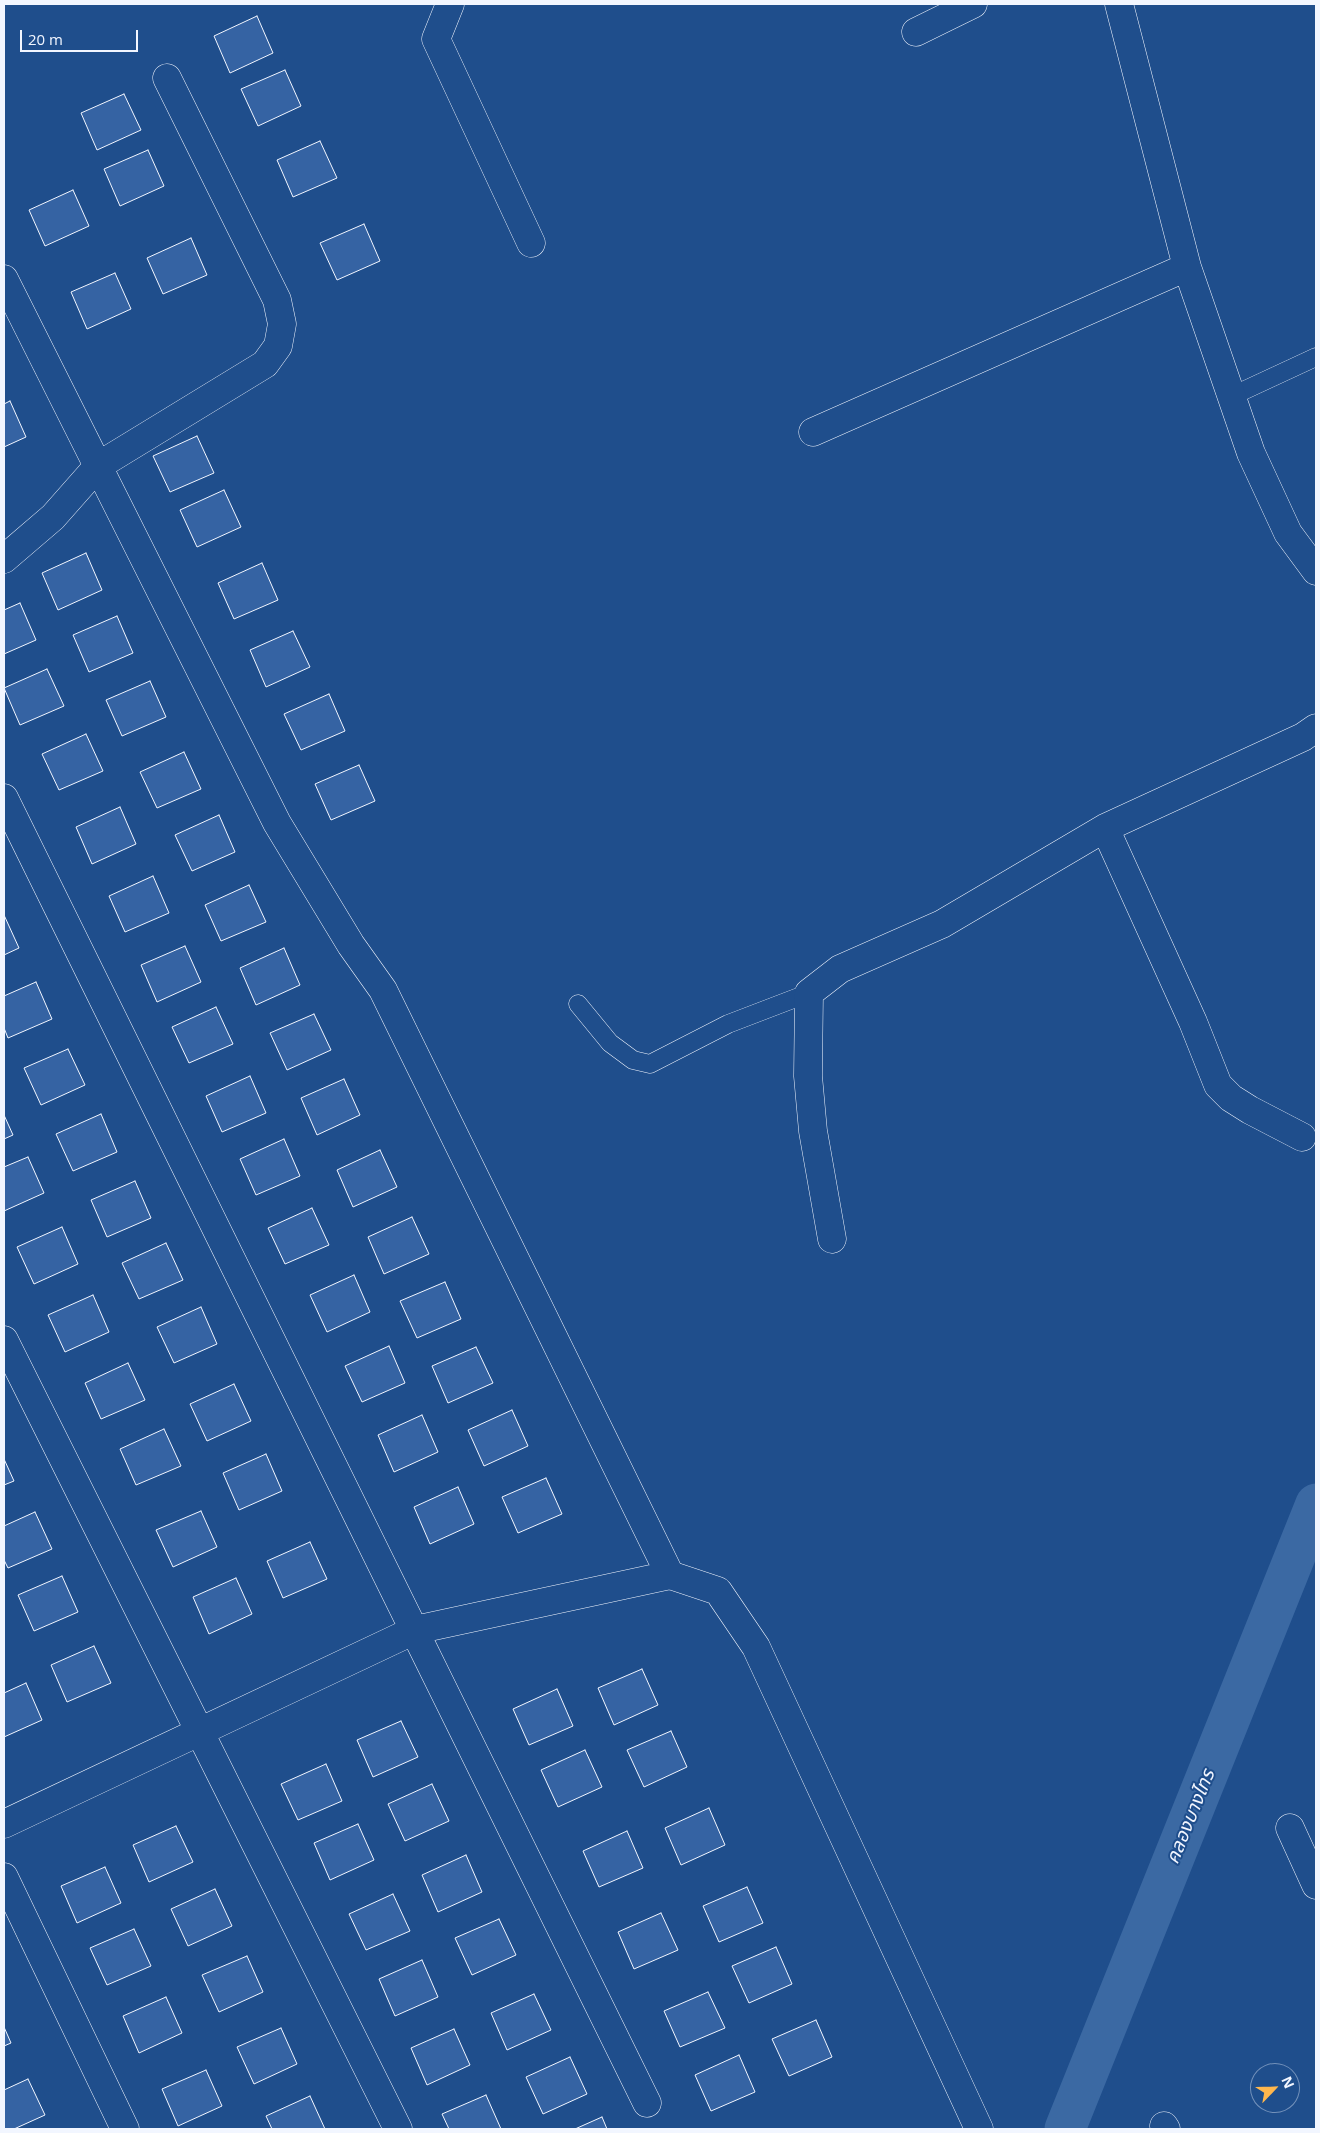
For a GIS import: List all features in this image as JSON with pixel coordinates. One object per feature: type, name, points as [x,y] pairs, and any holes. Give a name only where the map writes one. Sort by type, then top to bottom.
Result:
[{"type":"street","points":[[450,4],[436,39],[532,243]]},
{"type":"street","points":[[916,32],[973,4]]},
{"type":"street","points":[[1119,4],[1187,267],[1251,454],[1288,533],[1316,572]]},
{"type":"street","points":[[4,559],[53,517],[98,466],[265,364],[278,346],[282,324],[277,300],[167,78]]},
{"type":"street","points":[[813,432],[1187,267]]},
{"type":"street","points":[[4,279],[277,823],[351,945],[383,990],[670,1575]]},
{"type":"street","points":[[832,1239],[813,1131],[808,1076],[809,992],[840,969],[942,924],[1105,828],[1303,737],[1316,728]]},
{"type":"street","points":[[4,798],[647,2103]]},
{"type":"street","points":[[1105,828],[1194,1022],[1218,1085],[1231,1098],[1250,1110],[1302,1136]]},
{"type":"street","points":[[4,1340],[398,2129]]},
{"type":"street","points":[[4,1824],[415,1630],[670,1575],[718,1591],[756,1647],[978,2126]]},
{"type":"street","points":[[1290,1828],[1316,1885]]},
{"type":"street","points":[[4,1877],[125,2129]]},
{"type":"lane","points":[[1232,396],[1316,357]]},
{"type":"lane","points":[[578,1004],[610,1042],[633,1060],[650,1064],[728,1024],[809,992]]},
{"type":"building","points":[[257,16],[273,53],[230,73],[214,36]]},
{"type":"building","points":[[285,70],[301,106],[258,126],[241,89]]},
{"type":"building","points":[[124,94],[141,130],[97,150],[81,113]]},
{"type":"building","points":[[320,141],[337,178],[293,197],[277,160]]},
{"type":"building","points":[[148,150],[164,186],[120,206],[104,169]]},
{"type":"building","points":[[73,190],[89,226],[45,246],[29,210]]},
{"type":"building","points":[[364,224],[380,261],[337,280],[320,243]]},
{"type":"building","points":[[191,238],[207,275],[163,294],[147,258]]},
{"type":"building","points":[[115,273],[131,309],[87,329],[71,292]]},
{"type":"building","points":[[10,401],[26,437],[4,447],[4,404]]},
{"type":"building","points":[[197,436],[214,473],[170,492],[153,456]]},
{"type":"building","points":[[224,490],[241,527],[197,547],[180,510]]},
{"type":"building","points":[[86,553],[102,590],[58,610],[42,573]]},
{"type":"building","points":[[262,563],[278,600],[234,619],[218,583]]},
{"type":"building","points":[[20,603],[36,640],[4,654],[4,610]]},
{"type":"building","points":[[117,616],[133,653],[89,672],[73,635]]},
{"type":"building","points":[[293,631],[310,667],[266,687],[250,650]]},
{"type":"building","points":[[47,669],[64,706],[20,725],[4,688]]},
{"type":"building","points":[[150,681],[166,717],[122,736],[106,700]]},
{"type":"building","points":[[329,694],[345,731],[301,750],[284,714]]},
{"type":"building","points":[[86,734],[103,771],[59,790],[42,754]]},
{"type":"building","points":[[184,752],[201,789],[157,808],[140,772]]},
{"type":"building","points":[[359,765],[375,801],[331,820],[315,784]]},
{"type":"building","points":[[120,807],[136,844],[92,864],[76,827]]},
{"type":"building","points":[[219,815],[235,852],[192,871],[175,835]]},
{"type":"building","points":[[153,876],[169,913],[125,932],[109,896]]},
{"type":"building","points":[[249,885],[266,922],[221,941],[205,905]]},
{"type":"building","points":[[4,915],[19,948],[4,955]]},
{"type":"building","points":[[185,946],[201,982],[157,1002],[141,965]]},
{"type":"building","points":[[284,948],[300,985],[256,1005],[240,968]]},
{"type":"building","points":[[36,982],[52,1019],[8,1038],[4,1028],[4,996]]},
{"type":"building","points":[[216,1007],[233,1044],[189,1063],[172,1027]]},
{"type":"building","points":[[314,1014],[331,1050],[287,1070],[270,1033]]},
{"type":"building","points":[[68,1049],[85,1085],[41,1105],[24,1068]]},
{"type":"building","points":[[250,1076],[266,1113],[222,1132],[206,1096]]},
{"type":"building","points":[[344,1079],[360,1115],[317,1135],[301,1098]]},
{"type":"building","points":[[101,1114],[117,1152],[73,1171],[56,1134]]},
{"type":"building","points":[[4,1115],[13,1135],[4,1139]]},
{"type":"building","points":[[284,1139],[300,1176],[256,1195],[240,1159]]},
{"type":"building","points":[[380,1150],[397,1187],[353,1207],[337,1170]]},
{"type":"building","points":[[28,1157],[44,1193],[4,1211],[4,1167]]},
{"type":"building","points":[[135,1181],[151,1218],[107,1237],[91,1200]]},
{"type":"building","points":[[312,1208],[329,1245],[285,1264],[268,1228]]},
{"type":"building","points":[[412,1217],[429,1254],[384,1274],[368,1237]]},
{"type":"building","points":[[62,1227],[78,1264],[34,1284],[17,1247]]},
{"type":"building","points":[[166,1243],[183,1280],[139,1299],[122,1263]]},
{"type":"building","points":[[354,1275],[370,1312],[327,1332],[310,1295]]},
{"type":"building","points":[[445,1282],[461,1319],[417,1338],[400,1301]]},
{"type":"building","points":[[93,1295],[109,1332],[65,1352],[48,1315]]},
{"type":"building","points":[[201,1307],[217,1344],[174,1363],[157,1327]]},
{"type":"building","points":[[389,1346],[405,1383],[362,1402],[345,1366]]},
{"type":"building","points":[[476,1347],[493,1383],[448,1403],[432,1366]]},
{"type":"building","points":[[128,1363],[145,1400],[101,1419],[85,1383]]},
{"type":"building","points":[[234,1384],[251,1421],[207,1441],[190,1404]]},
{"type":"building","points":[[512,1410],[528,1446],[484,1466],[468,1430]]},
{"type":"building","points":[[422,1415],[438,1452],[394,1472],[378,1435]]},
{"type":"building","points":[[164,1429],[181,1466],[136,1485],[120,1449]]},
{"type":"building","points":[[266,1454],[282,1491],[239,1510],[223,1473]]},
{"type":"building","points":[[4,1459],[14,1481],[4,1485]]},
{"type":"building","points":[[546,1478],[562,1514],[518,1533],[502,1497]]},
{"type":"building","points":[[458,1487],[474,1524],[430,1544],[414,1507]]},
{"type":"building","points":[[201,1511],[217,1547],[173,1567],[156,1530]]},
{"type":"building","points":[[35,1512],[52,1549],[8,1568],[4,1560],[4,1526]]},
{"type":"building","points":[[310,1542],[327,1579],[283,1598],[267,1561]]},
{"type":"building","points":[[62,1576],[78,1612],[34,1631],[18,1595]]},
{"type":"building","points":[[236,1578],[252,1614],[209,1634],[193,1597]]},
{"type":"building","points":[[94,1646],[111,1683],[67,1702],[51,1665]]},
{"type":"building","points":[[642,1669],[658,1705],[614,1725],[598,1688]]},
{"type":"building","points":[[26,1683],[42,1720],[4,1737],[4,1693]]},
{"type":"building","points":[[557,1689],[573,1726],[529,1745],[513,1709]]},
{"type":"building","points":[[401,1721],[418,1757],[373,1777],[357,1740]]},
{"type":"building","points":[[671,1731],[687,1767],[644,1787],[627,1750]]},
{"type":"building","points":[[585,1750],[602,1787],[558,1807],[541,1770]]},
{"type":"building","points":[[326,1764],[342,1801],[298,1820],[281,1784]]},
{"type":"building","points":[[432,1784],[449,1821],[405,1841],[388,1804]]},
{"type":"building","points":[[709,1808],[725,1845],[681,1865],[665,1828]]},
{"type":"building","points":[[358,1824],[374,1860],[330,1880],[314,1843]]},
{"type":"building","points":[[176,1826],[193,1862],[149,1882],[133,1845]]},
{"type":"building","points":[[627,1831],[643,1868],[599,1887],[583,1851]]},
{"type":"building","points":[[466,1855],[482,1892],[438,1912],[422,1875]]},
{"type":"building","points":[[105,1867],[121,1903],[77,1923],[61,1886]]},
{"type":"building","points":[[747,1887],[763,1923],[719,1942],[703,1906]]},
{"type":"building","points":[[215,1889],[232,1926],[188,1946],[171,1909]]},
{"type":"building","points":[[393,1894],[410,1931],[366,1950],[349,1914]]},
{"type":"building","points":[[661,1913],[678,1950],[634,1969],[618,1932]]},
{"type":"building","points":[[499,1919],[516,1955],[472,1975],[455,1938]]},
{"type":"building","points":[[134,1929],[151,1966],[107,1985],[90,1948]]},
{"type":"building","points":[[776,1947],[792,1984],[749,2003],[732,1966]]},
{"type":"building","points":[[247,1956],[263,1992],[219,2012],[202,1975]]},
{"type":"building","points":[[422,1960],[438,1997],[395,2016],[379,1979]]},
{"type":"building","points":[[708,1992],[725,2028],[680,2047],[664,2011]]},
{"type":"building","points":[[534,1994],[551,2030],[507,2050],[491,2013]]},
{"type":"building","points":[[166,1997],[182,2033],[139,2053],[123,2016]]},
{"type":"building","points":[[816,2020],[832,2057],[789,2076],[772,2039]]},
{"type":"building","points":[[4,2027],[11,2043],[4,2046]]},
{"type":"building","points":[[281,2028],[297,2064],[254,2084],[237,2047]]},
{"type":"building","points":[[454,2029],[470,2065],[427,2085],[411,2048]]},
{"type":"building","points":[[739,2055],[755,2092],[711,2111],[695,2075]]},
{"type":"building","points":[[570,2057],[587,2094],[543,2114],[526,2077]]},
{"type":"building","points":[[206,2070],[222,2106],[178,2126],[162,2089]]},
{"type":"building","points":[[28,2079],[45,2115],[14,2129],[4,2129],[4,2090]]},
{"type":"building","points":[[486,2095],[501,2129],[449,2129],[442,2114]]},
{"type":"building","points":[[310,2096],[325,2129],[272,2129],[266,2116]]},
{"type":"building","points":[[602,2117],[607,2129],[575,2129]]},
{"type":"waterway","name":"คลองบางไทร","points":[[1065,2129],[1316,1504]]}]
